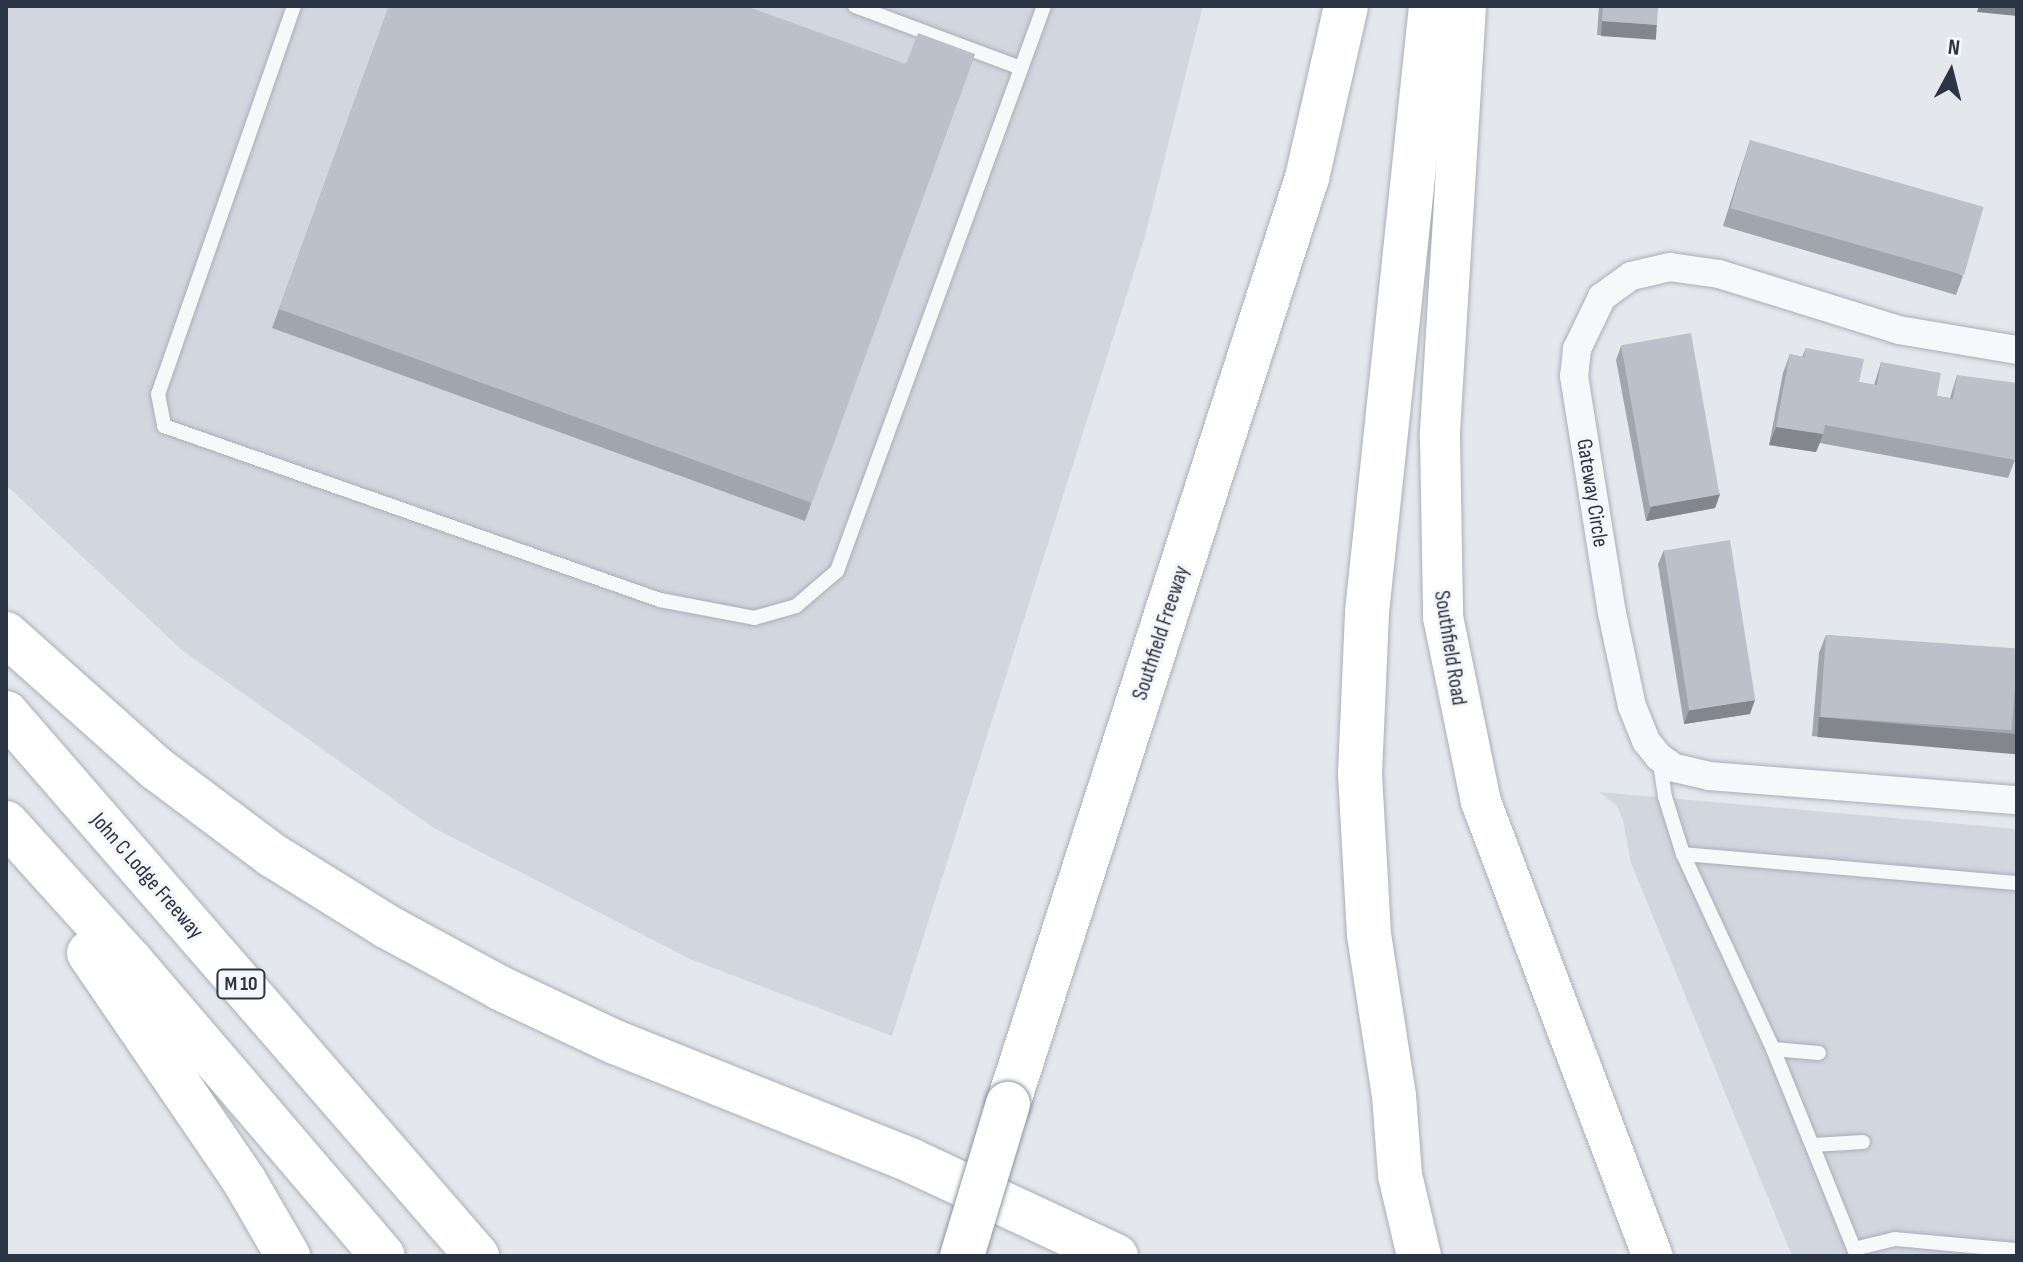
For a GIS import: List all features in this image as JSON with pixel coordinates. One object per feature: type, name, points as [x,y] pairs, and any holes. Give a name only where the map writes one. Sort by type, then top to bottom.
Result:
[{"type":"highway","name":"Southfield Freeway","points":[[962,1256],[1008,1104],[1307,178],[1346,6]]},
{"type":"highway","points":[[1419,1256],[1400,1175],[1394,1096],[1363,874],[1362,708],[1367,612],[1431,6]]},
{"type":"highway","points":[[6,634],[156,768],[272,855],[386,926],[500,988],[615,1042],[912,1161],[1116,1256]]},
{"type":"highway","name":"John C Lodge Freeway","points":[[6,713],[477,1256]]},
{"type":"highway","points":[[6,823],[130,960],[383,1256]]},
{"type":"highway","points":[[6,852],[108,976],[238,1171],[288,1256]]},
{"type":"highway","points":[[1394,1096],[1427,1171],[1450,1256]]},
{"type":"main road","name":"Southfield Road","points":[[1466,6],[1439,452],[1443,617],[1469,758],[1485,815],[1653,1256]]},
{"type":"street","name":"Gateway Circle","points":[[1659,757],[1646,741],[1632,706],[1612,613],[1574,376],[1577,349],[1602,297],[1647,270],[1692,268],[1899,330],[2017,350]]},
{"type":"street","points":[[1659,757],[1675,768],[1709,776],[2017,800]]},
{"type":"lane","points":[[294,6],[158,394],[164,426],[660,600],[754,618],[796,606],[837,571],[1044,6]]},
{"type":"lane","points":[[855,6],[1021,68]]},
{"type":"lane","points":[[1659,757],[1665,797],[1683,854],[1773,1049],[1856,1252],[1895,1239],[2017,1250]]},
{"type":"lane","points":[[1683,854],[2017,883]]},
{"type":"lane","points":[[1773,1049],[1819,1053]]},
{"type":"lane","points":[[1814,1145],[1863,1142]]},
{"type":"shaded area","points":[[6,6],[1203,6],[1144,240],[892,1036],[690,959],[434,828],[183,651],[6,485]]},
{"type":"shaded area","points":[[1599,792],[2017,829],[2017,1256],[1792,1256],[1631,863],[1623,820],[1617,806]]},
{"type":"building","points":[[389,6],[746,6],[906,64],[918,33],[975,54],[812,503],[279,309]]},
{"type":"building","points":[[1603,6],[1658,6],[1657,25],[1602,21]]},
{"type":"building","points":[[1750,140],[1984,207],[1964,275],[1730,208]]},
{"type":"building","points":[[1691,333],[1719,495],[1650,507],[1621,345]]},
{"type":"building","points":[[1806,348],[1864,359],[1859,382],[1877,385],[1881,362],[1941,373],[1937,396],[1953,399],[1957,375],[2017,383],[2015,460],[1825,425],[1823,434],[1776,427],[1790,354],[1804,357]]},
{"type":"building","points":[[1730,540],[1755,700],[1689,710],[1664,550]]},
{"type":"building","points":[[1826,635],[2017,648],[2012,730],[1820,717]]}]
